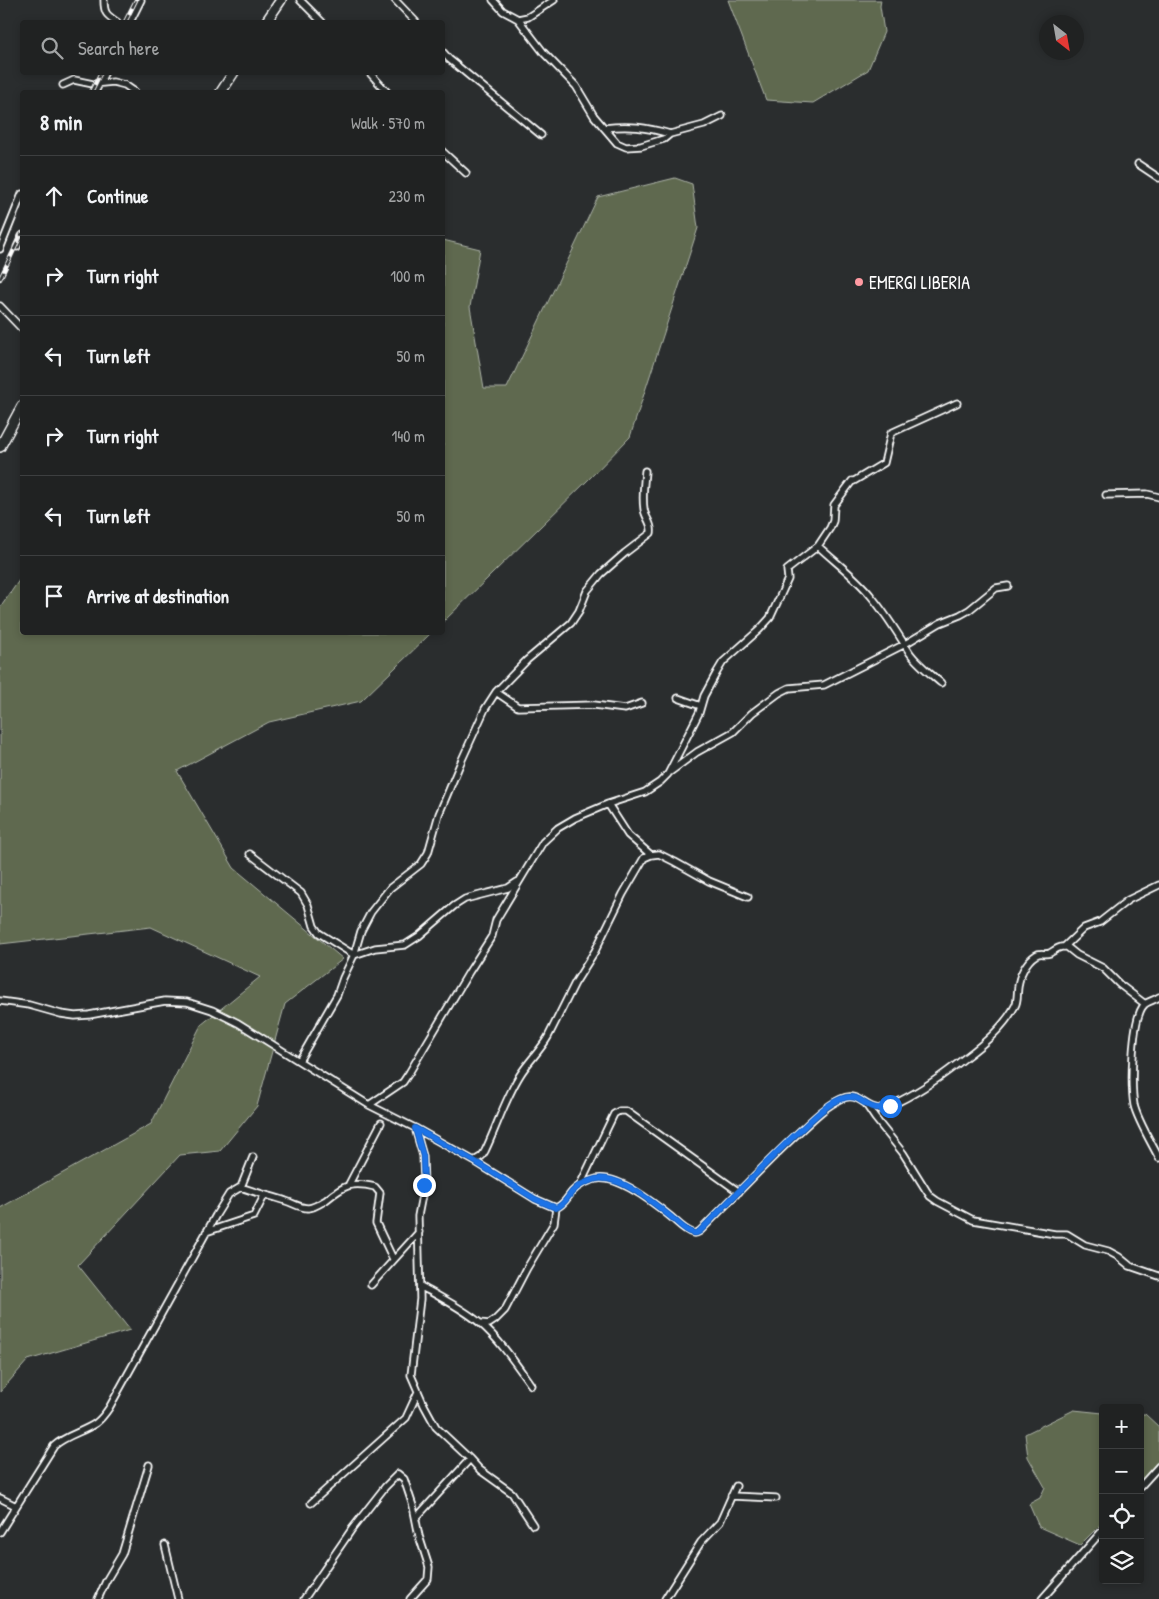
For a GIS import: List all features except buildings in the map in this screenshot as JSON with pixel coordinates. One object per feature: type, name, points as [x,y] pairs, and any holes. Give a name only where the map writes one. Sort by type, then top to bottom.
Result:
[{"type":"main road","points":[[267,20],[281,0]]},
{"type":"main road","points":[[222,90],[232,75]]},
{"type":"main road","points":[[0,447],[20,410]]},
{"type":"street","points":[[104,0],[104,9],[107,15],[114,20]]},
{"type":"street","points":[[131,20],[141,0]]},
{"type":"street","points":[[300,0],[320,20]]},
{"type":"street","points":[[493,0],[503,11],[518,19],[544,53],[576,86],[594,116],[617,143],[626,147],[641,146],[664,139],[670,134],[704,125],[722,116]]},
{"type":"street","points":[[518,19],[536,13],[554,0]]},
{"type":"street","points":[[399,1],[414,20]]},
{"type":"street","points":[[445,54],[541,135]]},
{"type":"street","points":[[96,90],[104,75]]},
{"type":"street","points":[[371,75],[385,90]]},
{"type":"street","points":[[63,85],[74,80],[86,83],[113,82],[125,85],[132,90]]},
{"type":"street","points":[[604,128],[626,126],[670,134]]},
{"type":"street","points":[[445,154],[466,173]]},
{"type":"street","points":[[1138,164],[1159,178]]},
{"type":"street","points":[[0,249],[20,199]]},
{"type":"street","points":[[17,247],[20,240]]},
{"type":"street","points":[[0,306],[20,327]]},
{"type":"street","points":[[668,774],[698,713],[704,696],[723,662],[770,618],[788,579],[787,570],[818,546],[833,521],[834,505],[853,481],[884,463],[891,433],[957,403]]},
{"type":"street","points":[[299,1061],[337,995],[370,912],[390,888],[421,864],[428,853],[439,814],[460,764],[485,709],[496,692],[526,660],[571,623],[587,591],[601,574],[651,533],[652,528],[644,511],[645,471]]},
{"type":"street","points":[[1106,495],[1147,494],[1159,498]]},
{"type":"street","points":[[818,546],[861,584],[905,644],[908,652],[941,683]]},
{"type":"street","points":[[369,1105],[402,1082],[409,1073],[468,972],[492,936],[496,920],[511,889],[519,881],[543,842],[558,828],[575,818],[608,804],[645,792],[697,752],[733,732],[752,713],[779,693],[789,688],[824,685],[905,644],[940,623],[960,616],[996,588],[1008,586]]},
{"type":"street","points":[[496,692],[518,707],[594,704],[625,709],[642,703]]},
{"type":"street","points":[[678,698],[701,706]]},
{"type":"street","points":[[608,804],[628,835],[651,855]]},
{"type":"street","points":[[250,854],[301,893],[308,904],[314,926],[319,933],[354,955]]},
{"type":"street","points":[[474,1161],[482,1156],[485,1151],[510,1092],[548,1037],[644,858],[658,854],[709,881],[748,897]]},
{"type":"street","points":[[867,1106],[878,1109],[883,1108],[933,1083],[987,1042],[999,1029],[1016,1004],[1021,974],[1029,961],[1039,953],[1048,954],[1064,947],[1084,928],[1100,922],[1128,900],[1159,885]]},
{"type":"street","points":[[354,955],[375,948],[406,945],[465,899],[511,889]]},
{"type":"street","points":[[1064,947],[1103,968],[1119,984],[1145,1004]]},
{"type":"street","points":[[1159,997],[1145,1004],[1138,1018],[1132,1058],[1134,1101],[1138,1116],[1159,1158]]},
{"type":"street","points":[[0,1001],[29,1005],[75,1016],[164,1001],[187,1002],[212,1010],[238,1023],[369,1105],[474,1161],[535,1199],[556,1208]]},
{"type":"street","points":[[480,1323],[489,1324],[505,1310],[554,1223],[556,1208],[580,1185],[598,1179],[614,1181],[643,1195],[684,1228],[692,1233],[696,1233],[812,1120],[832,1104],[845,1097],[862,1100],[903,1153],[930,1196],[937,1201],[972,1220],[1055,1234],[1067,1234],[1085,1245],[1108,1251],[1130,1266],[1159,1276]]},
{"type":"street","points":[[580,1185],[614,1114],[619,1111],[626,1111],[739,1192]]},
{"type":"street","points":[[349,1184],[381,1123]]},
{"type":"street","points":[[415,1128],[423,1156],[424,1185],[418,1216],[419,1318],[411,1375],[436,1426],[490,1479],[512,1493],[533,1525]]},
{"type":"street","points":[[0,1532],[54,1446],[64,1438],[94,1424],[109,1408],[206,1232],[229,1194],[241,1187],[252,1158]]},
{"type":"street","points":[[241,1187],[264,1196],[309,1208],[321,1204],[337,1190],[349,1184],[375,1187],[380,1193],[376,1222],[393,1259]]},
{"type":"street","points":[[206,1232],[254,1216],[264,1196]]},
{"type":"street","points":[[371,1285],[418,1232]]},
{"type":"street","points":[[420,1286],[454,1305],[480,1323],[513,1360],[532,1385]]},
{"type":"street","points":[[311,1503],[406,1418],[418,1392]]},
{"type":"street","points":[[416,1518],[470,1459]]},
{"type":"street","points":[[98,1599],[122,1554],[149,1465]]},
{"type":"street","points":[[1144,1483],[1159,1466]]},
{"type":"street","points":[[304,1599],[352,1529],[385,1487],[398,1474],[404,1479],[407,1487],[428,1567],[428,1579],[410,1599]]},
{"type":"street","points":[[665,1599],[701,1542],[720,1522],[736,1486]]},
{"type":"street","points":[[731,1496],[776,1498]]},
{"type":"street","points":[[0,1498],[16,1506]]},
{"type":"street","points":[[1042,1599],[1099,1535]]},
{"type":"street","points":[[165,1545],[178,1599]]},
{"type":"green space","points":[[728,0],[881,0],[880,6],[884,32],[868,70],[813,103],[766,100]]},
{"type":"green space","points":[[675,178],[692,184],[698,228],[630,437],[445,620],[445,240],[480,249],[470,307],[484,388],[507,388],[598,197]]},
{"type":"green space","points":[[20,579],[20,635],[429,635],[361,701],[269,722],[177,771],[234,868],[343,959],[285,1004],[257,1106],[220,1151],[180,1155],[78,1265],[130,1330],[28,1360],[0,1392],[0,1208],[151,1124],[201,1025],[260,977],[151,927],[0,944],[0,608]]},
{"type":"green space","points":[[1074,1410],[1099,1413],[1099,1526],[1080,1545],[1039,1527],[1029,1504],[1040,1498],[1045,1487],[1028,1457],[1025,1434]]},
{"type":"green space","points":[[1144,1414],[1159,1427],[1159,1464],[1144,1479]]},
{"type":"railway","points":[[126,20],[136,0]]},
{"type":"railway","points":[[92,90],[100,75]]},
{"type":"railway","points":[[0,279],[20,237]]},
{"type":"place","name":"EMERGI LIBERIA","points":[[859,282]]},
{"type":"route","points":[[424,1185],[423,1156],[415,1128],[474,1161],[535,1199],[556,1208],[580,1185],[604,1178],[643,1195],[684,1228],[692,1233],[696,1233],[730,1202],[748,1181],[790,1140],[832,1104],[845,1097],[850,1097],[862,1100],[867,1106],[878,1109],[890,1106]]}]
